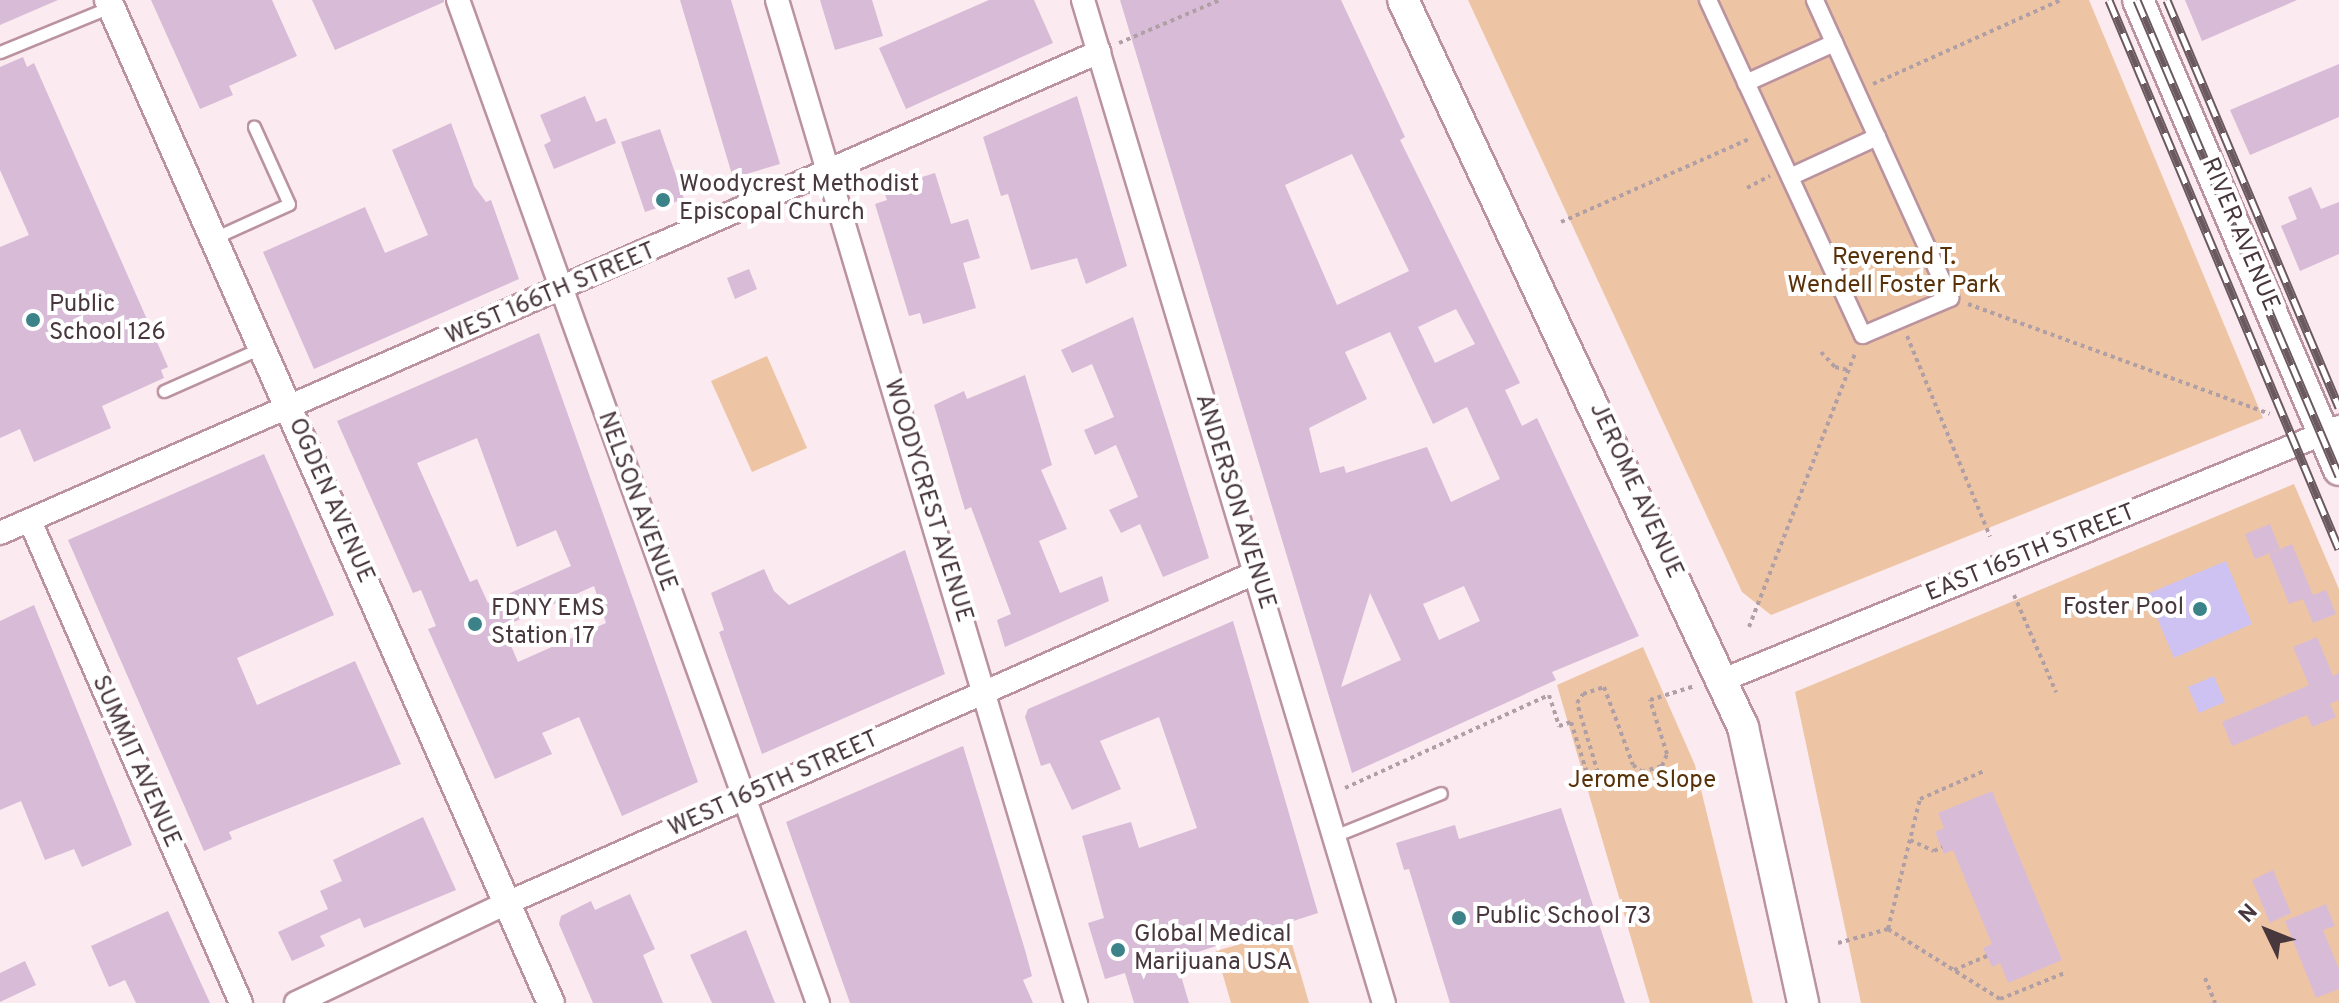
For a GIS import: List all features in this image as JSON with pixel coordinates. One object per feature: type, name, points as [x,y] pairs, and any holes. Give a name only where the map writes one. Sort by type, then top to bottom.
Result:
[{"type":"main road","name":"JEROME AVENUE","points":[[1403,0],[1743,727],[1803,1003]]},
{"type":"main road","name":"RIVER AVENUE","points":[[2138,0],[2331,430],[2339,470]]},
{"type":"street","name":"NELSON AVENUE","points":[[458,0],[818,1003]]},
{"type":"street","name":"WOODYCREST AVENUE","points":[[777,0],[1076,1003]]},
{"type":"street","name":"ANDERSON AVENUE","points":[[1083,0],[1384,1003]]},
{"type":"street","points":[[1708,0],[1863,335],[1950,298],[1815,0]]},
{"type":"street","name":"OGDEN AVENUE","points":[[109,3],[551,1003]]},
{"type":"street","points":[[1746,83],[1834,43]]},
{"type":"street","name":"WEST 166TH STREET","points":[[0,533],[561,292],[1099,52]]},
{"type":"street","points":[[1790,177],[1877,137]]},
{"type":"street","name":"EAST 165TH STREET","points":[[1723,680],[2331,430]]},
{"type":"street","name":"SUMMIT AVENUE","points":[[30,521],[241,1003]]},
{"type":"street","name":"WEST 165TH STREET","points":[[296,1003],[507,903],[1255,573]]},
{"type":"lane","points":[[0,52],[109,3]]},
{"type":"lane","points":[[213,239],[289,204],[254,127]]},
{"type":"lane","points":[[164,391],[262,348]]},
{"type":"lane","points":[[1334,836],[1441,793]]},
{"type":"path","points":[[1130,39],[1220,0]]},
{"type":"path","points":[[1856,92],[2061,0]]},
{"type":"path","points":[[1561,222],[1768,130]]},
{"type":"path","points":[[1950,298],[2270,414]]},
{"type":"path","points":[[1900,319],[1990,536]]},
{"type":"path","points":[[1749,627],[1863,335]]},
{"type":"path","points":[[1821,352],[1835,367],[1848,370]]},
{"type":"path","points":[[2014,595],[2056,692]]},
{"type":"path","points":[[1345,788],[1549,695],[1559,726],[1571,722],[1590,783],[1600,780],[1577,703],[1583,694],[1604,687],[1633,765],[1642,772],[1662,766],[1667,754],[1650,700],[1723,680]]},
{"type":"path","points":[[1888,929],[1920,799],[1984,771]]},
{"type":"path","points":[[1910,840],[1934,851],[1942,847]]},
{"type":"path","points":[[1838,943],[1888,929],[2000,999],[2067,972]]},
{"type":"path","points":[[1954,970],[1987,956]]},
{"type":"path","points":[[2205,978],[2215,1003]]},
{"type":"green space","name":"Reverend T. Wendell Foster Park","points":[[1468,0],[2089,0],[2263,418],[1771,615],[1742,592]]},
{"type":"green space","points":[[767,356],[807,448],[752,472],[711,381]]},
{"type":"green space","points":[[2294,484],[2339,589],[2339,1003],[1861,1003],[1795,692]]},
{"type":"green space","name":"Jerome Slope","points":[[1643,647],[1695,765],[1753,1003],[1650,1003],[1557,685]]},
{"type":"green space","points":[[1288,930],[1309,1003],[1231,1003],[1216,951]]},
{"type":"shaded area","name":"Foster Pool","points":[[2226,561],[2252,624],[2174,658],[2147,594]]},
{"type":"shaded area","points":[[2214,676],[2225,702],[2199,713],[2188,687]]},
{"type":"building","points":[[0,0],[58,0],[0,25]]},
{"type":"building","points":[[151,0],[272,0],[297,56],[229,86],[233,95],[200,109]]},
{"type":"building","points":[[312,0],[444,0],[444,2],[335,50]]},
{"type":"building","points":[[680,0],[731,0],[780,164],[733,178]]},
{"type":"building","points":[[820,0],[872,0],[883,36],[835,50]]},
{"type":"building","points":[[989,0],[1034,0],[1053,43],[906,109],[879,48]]},
{"type":"building","points":[[1120,0],[1341,0],[1405,137],[1400,140],[1520,383],[1505,390],[1522,426],[1537,418],[1639,636],[1552,672],[1556,680],[1352,773]],"holes":[[[1352,154],[1409,271],[1337,305],[1285,185]],[[1456,309],[1475,344],[1435,363],[1418,327]],[[1390,332],[1433,424],[1467,407],[1500,479],[1451,502],[1427,447],[1346,473],[1344,466],[1320,473],[1309,428],[1367,399],[1345,352]],[[1464,586],[1480,621],[1439,640],[1423,604]],[[1370,593],[1401,660],[1341,687]]]},
{"type":"building","points":[[2185,0],[2297,0],[2202,41]]},
{"type":"building","points":[[23,57],[27,67],[34,63],[168,367],[161,370],[164,378],[102,406],[111,428],[34,462],[20,429],[0,438],[0,247],[29,235],[0,170],[0,67]]},
{"type":"building","points":[[2339,64],[2339,117],[2250,155],[2230,110]]},
{"type":"building","points":[[585,96],[596,122],[606,118],[616,143],[554,169],[544,145],[551,141],[540,115]]},
{"type":"building","points":[[1077,96],[1127,266],[1086,284],[1077,258],[1031,270],[1008,194],[1001,196],[983,137]]},
{"type":"building","points":[[451,123],[474,186],[486,202],[491,200],[519,279],[314,369],[263,252],[365,207],[385,253],[428,235],[392,150]]},
{"type":"building","points":[[660,129],[684,199],[645,212],[621,142]]},
{"type":"building","points":[[935,173],[951,224],[968,219],[980,258],[963,263],[976,308],[923,324],[920,313],[909,316],[875,204],[887,200],[883,189]]},
{"type":"building","points":[[2311,187],[2321,209],[2339,202],[2339,254],[2300,271],[2281,226],[2297,219],[2288,197]]},
{"type":"building","points":[[749,269],[757,289],[735,299],[727,278]]},
{"type":"building","points":[[1133,317],[1209,558],[1163,577],[1140,524],[1121,533],[1109,510],[1138,497],[1116,445],[1095,455],[1084,430],[1114,417],[1092,364],[1072,373],[1061,350]]},
{"type":"building","points":[[539,333],[698,782],[622,816],[579,717],[542,733],[552,754],[495,779],[428,629],[436,626],[421,590],[413,593],[337,421]],"holes":[[[477,438],[517,547],[556,530],[571,566],[488,603],[477,579],[470,582],[417,463]],[[594,586],[606,623],[518,662],[503,627]]]},
{"type":"building","points":[[1025,375],[1052,465],[1041,470],[1067,529],[1039,541],[1060,593],[1102,576],[1109,601],[1005,647],[997,620],[1011,614],[971,507],[965,510],[934,405],[964,391],[967,399]]},
{"type":"building","points":[[264,454],[334,615],[237,658],[257,705],[355,661],[401,764],[229,832],[232,839],[204,851],[68,540]]},
{"type":"building","points":[[2270,524],[2280,549],[2255,559],[2245,534]]},
{"type":"building","points":[[2292,544],[2313,595],[2326,590],[2336,614],[2313,623],[2303,599],[2289,604],[2269,554]]},
{"type":"building","points":[[905,550],[945,674],[762,754],[719,632],[724,630],[711,593],[764,569],[774,591],[789,605]]},
{"type":"building","points":[[34,605],[132,845],[82,867],[74,849],[45,860],[21,801],[0,810],[0,621]]},
{"type":"building","points":[[1233,621],[1318,913],[1176,959],[1189,1003],[1134,1003],[1125,973],[1105,979],[1088,923],[1104,918],[1082,836],[1131,822],[1139,848],[1197,828],[1159,717],[1100,741],[1121,789],[1072,810],[1050,763],[1041,766],[1025,717],[1028,709]]},
{"type":"building","points":[[2317,637],[2333,676],[2339,673],[2339,700],[2330,704],[2336,717],[2312,727],[2307,715],[2232,746],[2222,722],[2309,685],[2293,647]]},
{"type":"building","points":[[963,746],[1025,950],[1032,976],[1023,980],[1033,1003],[850,1003],[786,822]]},
{"type":"building","points":[[1992,791],[2062,960],[2008,983],[2000,963],[1992,967],[1983,948],[1992,944],[1953,850],[1944,854],[1935,832],[1944,828],[1938,813]]},
{"type":"building","points":[[1561,808],[1625,1003],[1450,1003],[1409,869],[1404,870],[1396,843],[1455,825],[1459,839]]},
{"type":"building","points":[[423,817],[456,890],[364,928],[360,918],[320,936],[325,946],[292,961],[278,932],[328,909],[320,891],[342,881],[333,860]]},
{"type":"building","points":[[2273,870],[2291,913],[2270,923],[2252,880]]},
{"type":"building","points":[[630,894],[655,949],[643,955],[663,1003],[593,1003],[559,924],[561,916],[591,901],[595,910]]},
{"type":"building","points":[[2326,904],[2335,926],[2323,930],[2339,969],[2339,989],[2316,998],[2285,921]]},
{"type":"building","points":[[168,911],[210,1003],[136,1003],[125,980],[109,987],[91,946]]},
{"type":"building","points":[[746,930],[775,1003],[712,1003],[690,955]]},
{"type":"building","points":[[25,961],[36,985],[0,1002],[0,973]]},
{"type":"railway","points":[[2109,0],[2339,549]]},
{"type":"railway","points":[[2137,0],[2339,476]]},
{"type":"railway","points":[[2167,0],[2339,407]]},
{"type":"place","name":"Woodycrest Methodist Episcopal Church","points":[[663,200]]},
{"type":"place","name":"Public School 126","points":[[33,320]]},
{"type":"place","name":"Foster Pool","points":[[2200,609]]},
{"type":"place","name":"FDNY EMS Station 17","points":[[475,624]]},
{"type":"place","name":"Public School 73","points":[[1459,918]]},
{"type":"place","name":"Global Medical Marijuana USA","points":[[1118,950]]}]
